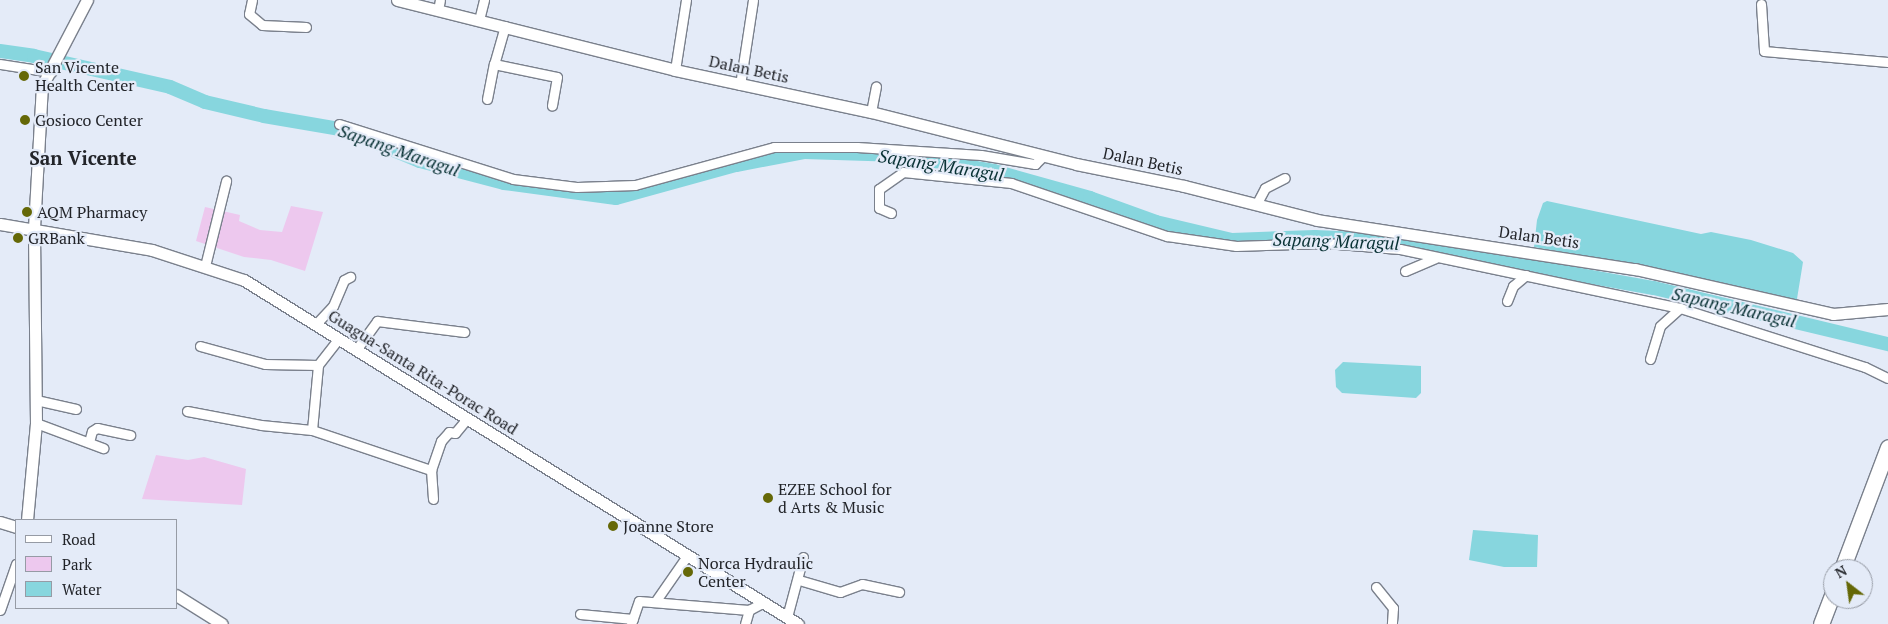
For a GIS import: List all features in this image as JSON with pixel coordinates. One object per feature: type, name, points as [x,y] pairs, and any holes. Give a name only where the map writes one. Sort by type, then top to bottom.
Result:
[{"type":"highway","points":[[1846,559],[1888,448]]},
{"type":"highway","points":[[1821,624],[1827,609]]},
{"type":"street","points":[[27,519],[36,423],[34,228],[42,86],[52,71],[87,0]]},
{"type":"street","points":[[252,0],[248,14],[262,25],[306,28]]},
{"type":"street","name":"Dalan Betis","points":[[397,0],[439,5],[480,20],[675,70],[871,112],[1043,156],[1358,228],[1396,230],[1635,269],[1833,314],[1852,310],[1888,309]]},
{"type":"street","points":[[480,20],[484,0]]},
{"type":"street","points":[[675,70],[686,0]]},
{"type":"street","points":[[740,85],[753,0]]},
{"type":"street","points":[[1761,4],[1764,51],[1888,62]]},
{"type":"street","points":[[487,99],[494,64],[505,26]]},
{"type":"street","points":[[0,64],[52,71]]},
{"type":"street","points":[[494,64],[557,77],[552,106]]},
{"type":"street","points":[[871,112],[876,86]]},
{"type":"street","points":[[339,124],[513,179],[577,187],[635,185],[774,147],[857,147],[981,155],[1035,164],[1043,156]]},
{"type":"street","points":[[891,213],[879,208],[879,189],[904,172],[1011,183],[1167,236],[1236,246],[1326,243],[1400,249],[1435,258],[1526,275],[1680,308],[1865,367],[1888,378]]},
{"type":"street","points":[[1256,205],[1265,188],[1285,178]]},
{"type":"street","points":[[205,266],[226,181]]},
{"type":"street","name":"Guagua-Santa Rita-Porac Road","points":[[0,224],[34,228],[152,250],[244,280],[466,420],[798,624]]},
{"type":"street","points":[[1405,271],[1435,258]]},
{"type":"street","points":[[1507,301],[1514,286],[1526,275]]},
{"type":"street","points":[[316,324],[333,306],[344,280],[350,277]]},
{"type":"street","points":[[1650,359],[1660,326],[1680,308]]},
{"type":"street","points":[[356,350],[377,321],[464,332]]},
{"type":"street","points":[[312,430],[318,365],[338,339]]},
{"type":"street","points":[[200,346],[260,363],[318,365]]},
{"type":"street","points":[[36,400],[76,409]]},
{"type":"street","points":[[186,411],[261,425],[312,430],[431,470]]},
{"type":"street","points":[[433,499],[431,470],[441,441],[449,432],[455,434],[466,420]]},
{"type":"street","points":[[36,423],[102,448]]},
{"type":"street","points":[[89,442],[92,431],[97,428],[130,435]]},
{"type":"street","points":[[0,522],[15,527]]},
{"type":"street","points":[[655,602],[687,556]]},
{"type":"street","points":[[787,617],[804,557]]},
{"type":"street","points":[[1,605],[15,567]]},
{"type":"street","points":[[799,580],[840,592],[862,584],[899,592]]},
{"type":"street","points":[[1376,587],[1393,608],[1392,624]]},
{"type":"street","points":[[178,596],[222,624]]},
{"type":"street","points":[[580,614],[632,621],[639,601],[748,610],[764,602]]},
{"type":"street","points":[[745,624],[748,610]]},
{"type":"green space","points":[[291,206],[323,212],[305,271],[271,260],[244,257],[196,241],[205,207],[240,215],[239,221],[260,230],[282,232]]},
{"type":"green space","points":[[156,455],[188,460],[204,457],[246,469],[242,505],[142,499]]},
{"type":"water","points":[[1547,201],[1701,234],[1711,232],[1751,240],[1793,253],[1803,262],[1796,305],[1637,265],[1534,247],[1537,220],[1543,203]]},
{"type":"water","points":[[1343,362],[1421,366],[1421,393],[1416,398],[1342,393],[1336,387],[1335,370]]},
{"type":"water","points":[[1473,530],[1538,535],[1537,567],[1504,567],[1469,560]]},
{"type":"waterway","name":"Sapang Maragul","points":[[0,51],[34,56],[170,87],[205,102],[264,116],[345,130],[420,161],[504,183],[616,198],[736,165],[804,152],[900,155],[994,171],[1090,198],[1156,222],[1232,240],[1315,237],[1384,240],[1654,288],[1888,344]]},
{"type":"place","name":"San Vicente Health Center","points":[[24,76]]},
{"type":"place","name":"Gosioco Center","points":[[25,120]]},
{"type":"place","name":"AQM Pharmacy","points":[[27,212]]},
{"type":"place","name":"GRBank","points":[[18,238]]},
{"type":"place","name":"EZEE School for d Arts & Music","points":[[768,498]]},
{"type":"place","name":"Joanne Store","points":[[613,526]]},
{"type":"place","name":"Norca Hydraulic Center","points":[[688,572]]},
{"type":"district","name":"San Vicente","points":[[83,158]]}]
